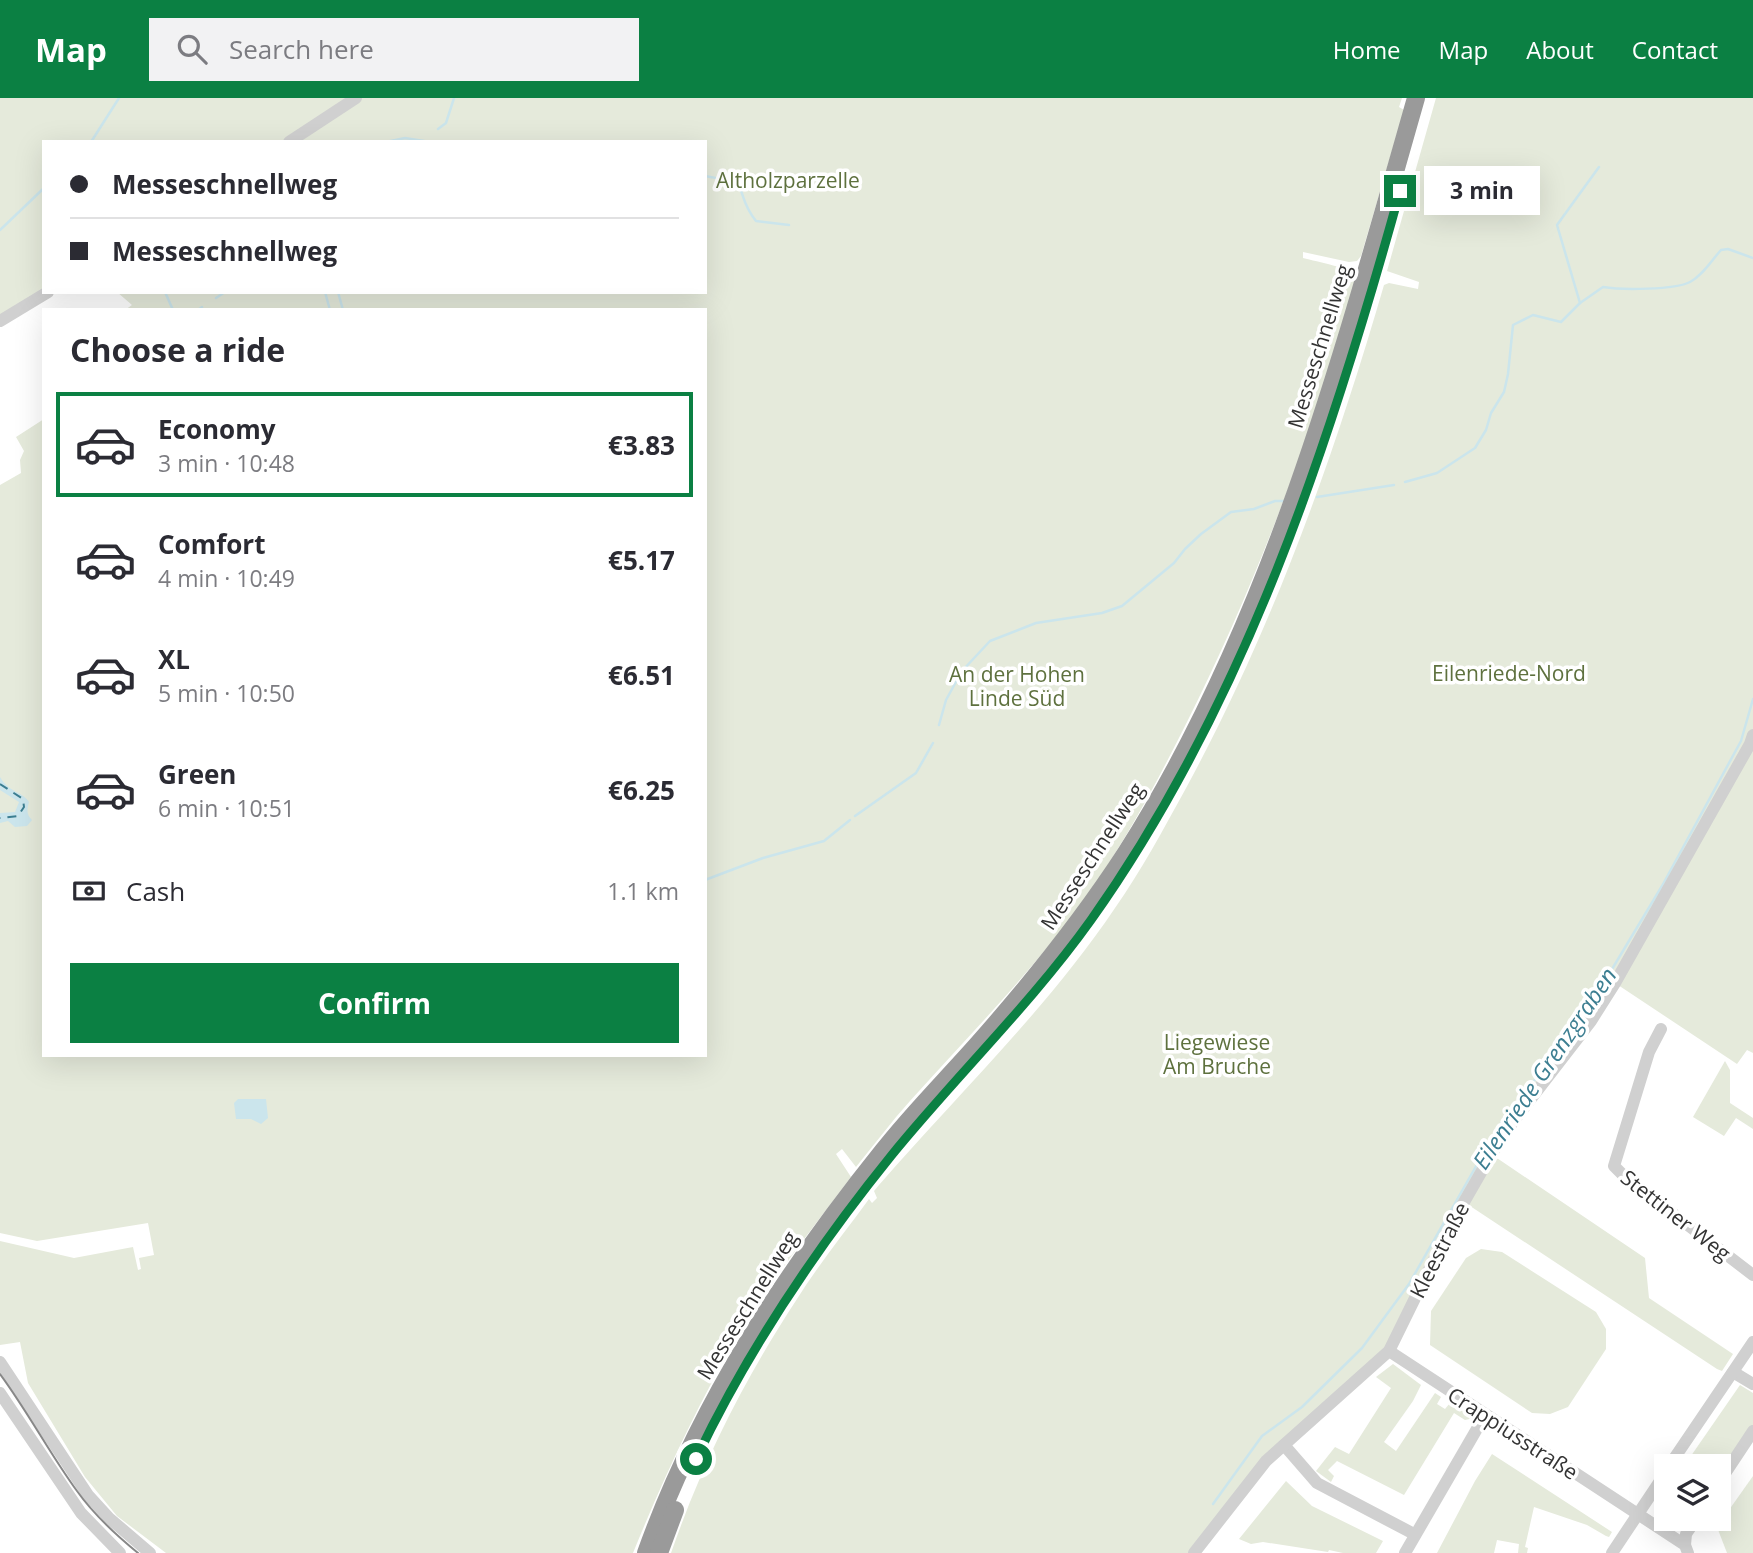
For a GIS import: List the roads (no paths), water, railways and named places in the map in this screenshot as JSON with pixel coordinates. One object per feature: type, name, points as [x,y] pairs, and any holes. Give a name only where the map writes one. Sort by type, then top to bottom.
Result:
[{"type":"highway","name":"Messeschnellweg","points":[[646,1553],[678,1473],[705,1418],[730,1371],[801,1258],[884,1149],[1050,959],[1125,854],[1191,739],[1252,605],[1302,476],[1346,342],[1416,98]]},
{"type":"highway","name":"Messeschnellweg","points":[[659,1553],[687,1477],[713,1422],[766,1330],[809,1264],[892,1155],[1059,965],[1133,859],[1199,741],[1261,608],[1311,479],[1356,345],[1426,98]]},
{"type":"street","points":[[292,140],[356,98]]},
{"type":"street","points":[[0,321],[45,294]]},
{"type":"street","name":"Kleestraße","points":[[1194,1553],[1250,1479],[1389,1351],[1446,1235],[1491,1155],[1591,1021],[1615,983],[1753,735]]},
{"type":"street","name":"Stettiner Weg","points":[[1661,1030],[1648,1052],[1614,1166],[1623,1176],[1753,1275]]},
{"type":"street","points":[[1678,1454],[1753,1342]]},
{"type":"street","name":"Crappiusstraße","points":[[1389,1351],[1687,1549]]},
{"type":"street","points":[[0,1362],[88,1495],[109,1518],[150,1553]]},
{"type":"street","points":[[1733,1372],[1753,1384]]},
{"type":"street","points":[[0,1393],[81,1513],[120,1553]]},
{"type":"street","points":[[1405,1553],[1485,1415]]},
{"type":"street","points":[[1731,1464],[1753,1431]]},
{"type":"street","points":[[1284,1445],[1317,1483],[1414,1534]]},
{"type":"street","points":[[1612,1553],[1654,1490]]},
{"type":"street","points":[[1687,1549],[1688,1531]]},
{"type":"water","points":[[0,777],[7,786],[29,802],[28,811],[32,820],[27,826],[15,827],[8,821],[0,823],[0,813],[15,812],[19,802],[0,790]]},
{"type":"water","points":[[238,1099],[266,1099],[268,1118],[261,1124],[251,1119],[236,1119],[234,1103]]},
{"type":"waterway","points":[[92,140],[119,98]]},
{"type":"waterway","points":[[438,129],[446,123],[454,98]]},
{"type":"waterway","points":[[396,140],[418,140]]},
{"type":"waterway","points":[[1580,303],[1557,225],[1599,167]]},
{"type":"waterway","points":[[707,176],[737,186],[756,221],[789,225]]},
{"type":"waterway","points":[[0,230],[42,190]]},
{"type":"waterway","points":[[1405,482],[1437,473],[1475,448],[1504,392],[1513,325],[1533,315],[1561,322],[1580,303],[1603,287],[1648,289],[1683,285],[1699,276],[1721,250],[1728,249],[1753,258]]},
{"type":"waterway","points":[[166,294],[172,308]]},
{"type":"waterway","points":[[216,298],[222,294]]},
{"type":"waterway","points":[[326,294],[329,308]]},
{"type":"waterway","points":[[339,294],[342,308]]},
{"type":"waterway","points":[[1317,497],[1394,485]]},
{"type":"waterway","points":[[939,725],[946,700],[962,671],[990,641],[1036,623],[1102,613],[1122,606],[1174,563],[1201,534],[1231,512],[1285,501]]},
{"type":"waterway","name":"Eilenriede Grenzgraben","points":[[1213,1504],[1262,1436],[1302,1407],[1362,1348],[1409,1284],[1499,1126],[1582,1019],[1662,886],[1741,741],[1753,699]]},
{"type":"waterway","points":[[855,816],[916,773],[933,743]]},
{"type":"waterway","points":[[707,879],[763,858],[824,841],[850,820]]},
{"type":"tram line","points":[[0,1374],[84,1500],[138,1553]]},
{"type":"park label","name":"Altholzparzelle","points":[[788,180]]},
{"type":"park label","name":"Eilenriede-Nord","points":[[1509,673]]},
{"type":"park label","name":"An der Hohen Linde Süd","points":[[1017,686]]},
{"type":"park label","name":"Liegewiese Am Bruche","points":[[1217,1054]]}]
